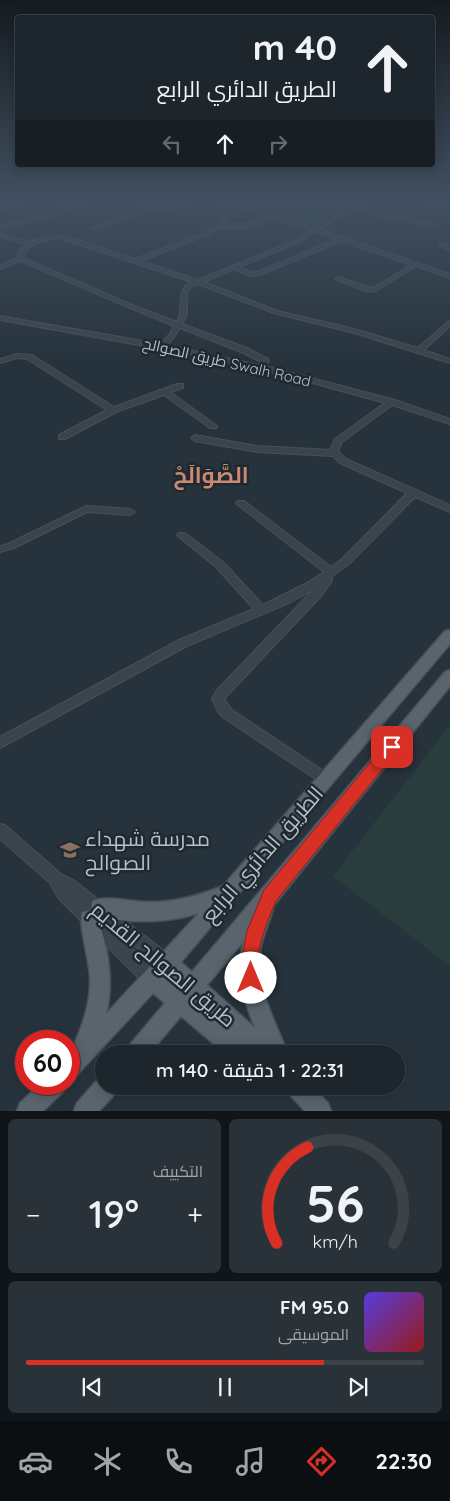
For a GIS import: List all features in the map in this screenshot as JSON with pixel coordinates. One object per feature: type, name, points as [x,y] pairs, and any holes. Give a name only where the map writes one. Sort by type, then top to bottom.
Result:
[{"type":"main road","name":"الطريق الدائري الرابع","points":[[80,1058],[232,890],[450,635]]},
{"type":"main road","name":"الطريق الدائري الرابع","points":[[143,1045],[270,896],[450,676]]},
{"type":"main road","points":[[80,1051],[97,1010],[99,962],[94,913],[174,911],[205,903],[232,890]]},
{"type":"main road","points":[[270,896],[256,931],[250,962],[253,994],[263,1026],[273,1045]]},
{"type":"main road","name":"طريق الصوالح القديم","points":[[168,962],[258,1045]]},
{"type":"main road","name":"طريق الصوالح القديم","points":[[152,980],[232,1045]]},
{"type":"main road","points":[[28,1111],[43,1095]]},
{"type":"main road","points":[[89,1107],[99,1095]]},
{"type":"main road","points":[[89,1107],[106,1095]]},
{"type":"main road","points":[[303,1095],[320,1111]]},
{"type":"street","points":[[21,259],[22,254]]},
{"type":"street","points":[[113,254],[220,289],[276,312],[356,331],[450,361]]},
{"type":"street","points":[[134,261],[153,254]]},
{"type":"street","points":[[162,346],[180,324],[184,315],[184,292],[196,282],[267,254]]},
{"type":"street","points":[[234,267],[251,274],[258,274],[306,254]]},
{"type":"street","points":[[386,254],[450,276]]},
{"type":"street","points":[[0,267],[21,259],[266,361],[260,368]]},
{"type":"street","points":[[338,279],[368,290],[374,290],[416,264]]},
{"type":"street","points":[[0,326],[4,319]]},
{"type":"street","name":"طريق الصوالح Swalh Road","points":[[4,319],[162,346],[260,368],[392,402],[450,422]]},
{"type":"street","points":[[419,350],[450,322]]},
{"type":"street","points":[[0,361],[17,356],[29,357],[113,410]]},
{"type":"street","points":[[62,437],[113,410],[180,386]]},
{"type":"street","points":[[165,392],[213,426]]},
{"type":"street","points":[[392,402],[338,441],[334,446],[335,453],[343,461],[450,509]]},
{"type":"street","points":[[195,438],[257,449],[335,453]]},
{"type":"street","points":[[0,743],[183,642],[285,600],[332,573],[365,543],[413,493]]},
{"type":"street","points":[[241,503],[332,573]]},
{"type":"street","points":[[0,549],[11,546],[86,509],[130,512]]},
{"type":"street","points":[[182,535],[220,565],[261,610]]},
{"type":"street","points":[[326,780],[228,714],[218,699],[318,593],[332,573]]},
{"type":"street","name":"طريق الصوالح القديم","points":[[0,830],[56,879],[64,894],[168,962]]},
{"type":"street","name":"طريق الصوالح القديم","points":[[94,913],[152,980]]},
{"type":"green space","points":[[450,725],[450,966],[333,876]]},
{"type":"place","name":"مدرسة شهداء الصوالح","points":[[70,850]]},
{"type":"district","name":"الصَّوَالَحْ","points":[[211,475]]},
{"type":"route","points":[[251,978],[250,962],[256,931],[270,896],[392,747]]}]
